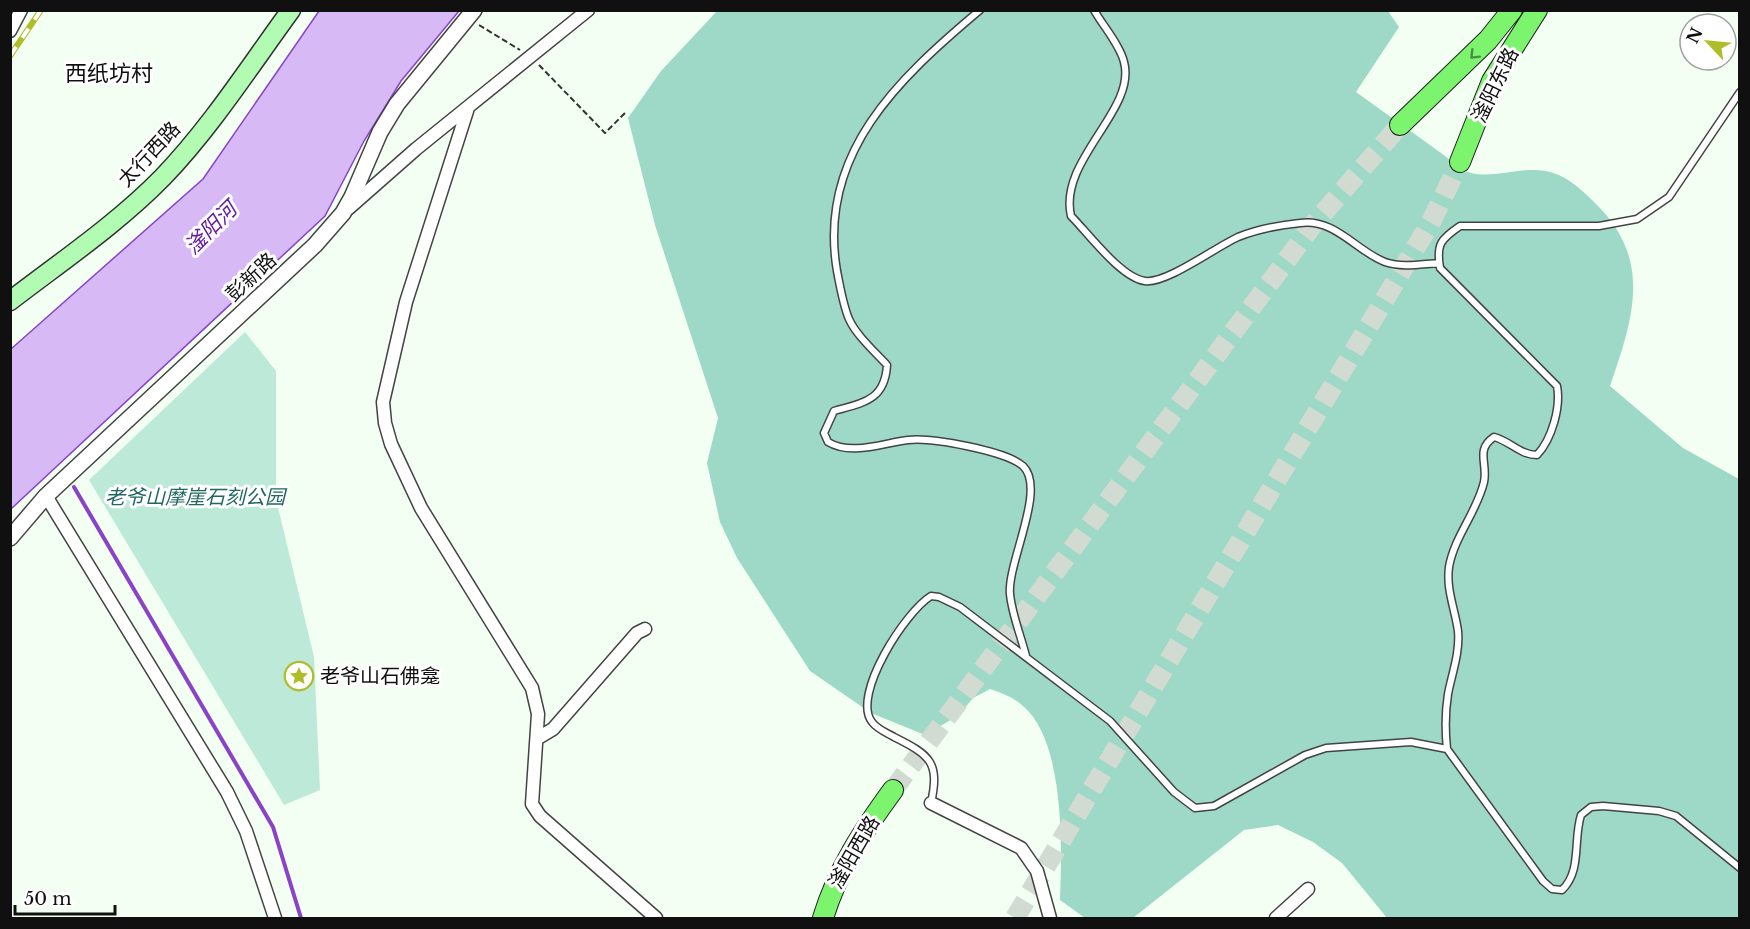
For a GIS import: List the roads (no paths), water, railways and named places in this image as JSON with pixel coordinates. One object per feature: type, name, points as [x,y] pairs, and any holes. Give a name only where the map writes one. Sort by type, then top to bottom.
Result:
[{"type":"main road","name":"太行西路","points":[[10,301],[107,226],[162,177],[184,153],[291,10]]},
{"type":"main road","name":"滏阳东路","points":[[1400,125],[1488,40],[1512,10]]},
{"type":"main road","name":"滏阳东路","points":[[1460,162],[1492,81],[1537,10]]},
{"type":"main road","name":"滏阳西路","points":[[823,918],[830,894],[858,838],[893,790]]},
{"type":"street","points":[[12,27],[21,10]]},
{"type":"street","points":[[343,213],[588,10]]},
{"type":"street","name":"彭新路","points":[[10,538],[46,496],[315,245],[343,213],[380,132],[397,104],[471,14]]},
{"type":"street","points":[[468,108],[406,302],[383,402],[385,423],[391,444],[421,508],[532,688],[538,714],[538,738],[531,790],[532,804],[540,816],[656,918]]},
{"type":"street","points":[[46,496],[227,792],[246,831],[275,918]]},
{"type":"street","points":[[538,738],[553,729],[637,633],[645,629]]},
{"type":"street","points":[[931,803],[1021,848],[1037,871],[1050,918]]},
{"type":"street","points":[[1276,918],[1308,889]]},
{"type":"lane","points":[[980,10],[939,45],[872,116],[852,153],[838,192],[832,223],[833,247],[849,320],[887,365],[886,378],[870,400],[861,405],[834,411],[824,433],[828,442],[845,448],[911,440],[948,442],[1010,458],[1026,470],[1030,481],[1030,495],[1012,572],[1010,593],[1026,657]]},
{"type":"lane","points":[[1094,10],[1124,61],[1126,74],[1120,96],[1074,179],[1068,205],[1071,216],[1131,276],[1146,281],[1167,277],[1208,251],[1240,236],[1304,222],[1320,224],[1337,231],[1383,261],[1408,266],[1439,263]]},
{"type":"lane","points":[[1740,92],[1669,197],[1652,212],[1637,219],[1599,226],[1460,226],[1442,239],[1438,254],[1440,268],[1557,386],[1560,397],[1547,440],[1537,455],[1521,451],[1505,440],[1494,437],[1483,447],[1485,473],[1481,492],[1456,544],[1449,567],[1449,597],[1458,631],[1455,669],[1444,724],[1447,749],[1533,869],[1552,889],[1562,890],[1570,882],[1575,867],[1581,815],[1591,807],[1659,811],[1676,816],[1740,868]]},
{"type":"lane","points":[[931,803],[936,779],[931,763],[917,748],[872,722],[867,710],[869,694],[878,669],[899,628],[918,604],[931,596],[939,597],[960,608],[1110,721],[1174,792],[1195,807],[1214,806],[1305,755],[1326,747],[1411,742],[1447,749]]},
{"type":"water","name":"滏阳河","points":[[319,11],[459,11],[401,81],[364,141],[325,216],[11,509],[11,349],[203,179]]},
{"type":"waterway","points":[[74,487],[273,827],[301,918]]},
{"type":"tunnel","points":[[893,790],[1312,226],[1400,125]]},
{"type":"tunnel","points":[[1015,918],[1431,222],[1460,162]]},
{"type":"railway","points":[[10,56],[41,10]]},
{"type":"place","name":"老爷山石佛龛","points":[[299,676]]},
{"type":"district","name":"西纸坊村","points":[[109,73]]},
{"type":"park label","name":"老爷山摩崖石刻公园","points":[[195,497]]}]
